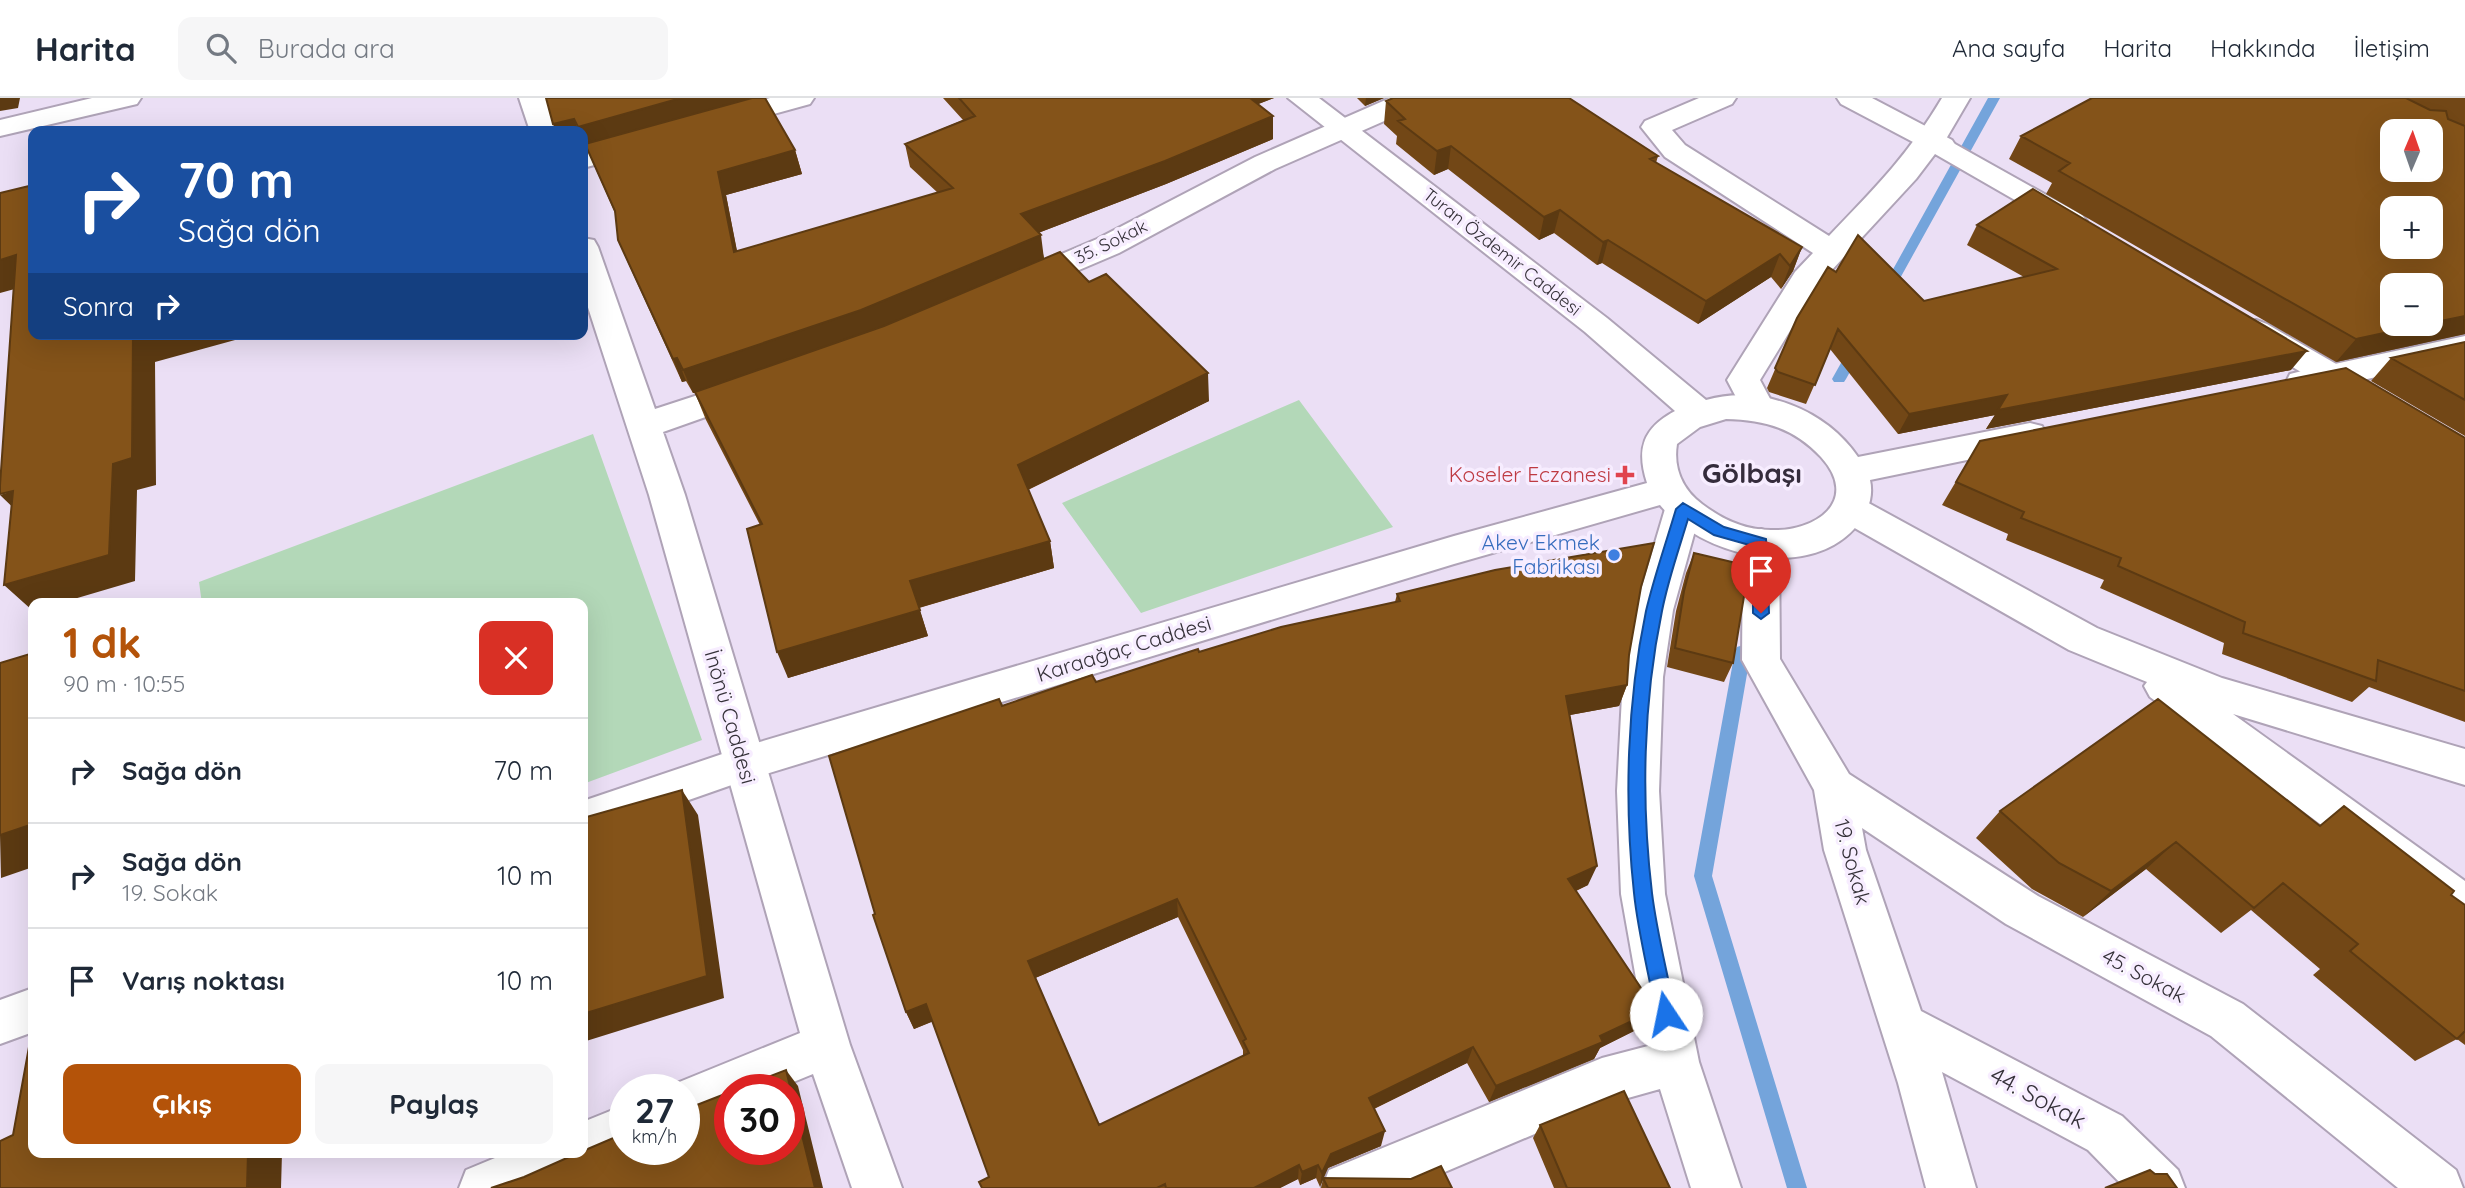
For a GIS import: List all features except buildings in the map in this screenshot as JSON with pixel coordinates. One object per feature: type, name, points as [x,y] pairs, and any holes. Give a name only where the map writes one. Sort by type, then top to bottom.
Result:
[{"type":"street","points":[[0,128],[127,98]]},
{"type":"street","points":[[533,98],[542,126]]},
{"type":"street","points":[[588,159],[800,98]]},
{"type":"street","name":"Turan Özdemir Caddesi","points":[[1302,98],[1597,325],[1698,412]]},
{"type":"street","name":"35. Sokak","points":[[994,295],[1108,246],[1265,163],[1413,98]]},
{"type":"street","points":[[1722,98],[1655,127],[1675,151],[1833,252]]},
{"type":"street","points":[[1851,98],[1936,143],[2093,234]]},
{"type":"street","points":[[1758,408],[1743,380],[1806,279],[1936,143],[1956,98]]},
{"type":"street","name":"İnönü Caddesi","points":[[588,262],[667,495],[743,764],[827,1045],[877,1188]]},
{"type":"street","points":[[2237,319],[2393,412]]},
{"type":"street","points":[[2278,387],[2465,347]]},
{"type":"street","points":[[643,426],[774,381]]},
{"type":"street","points":[[1726,407],[1758,408],[1797,420],[1830,442],[1850,471],[1854,496],[1850,509],[1837,525],[1817,537],[1790,544],[1760,543],[1705,525],[1675,499],[1659,466],[1661,443],[1675,424],[1698,412],[1726,407]]},
{"type":"street","points":[[1850,471],[2062,429]]},
{"type":"street","points":[[1675,499],[1643,677],[1638,791],[1643,894],[1675,1062],[1716,1188]]},
{"type":"street","name":"Karaağaç Caddesi","points":[[588,817],[743,764],[1441,554],[1675,499]]},
{"type":"street","points":[[1850,509],[2083,639],[2214,692],[2465,766]]},
{"type":"street","name":"19. Sokak","points":[[1760,543],[1761,660],[1834,786],[1845,850],[1903,1026],[1951,1188]]},
{"type":"street","points":[[2117,652],[2465,906]]},
{"type":"street","name":"45. Sokak","points":[[1834,786],[2022,910],[2227,1020],[2438,1188]]},
{"type":"street","points":[[0,1022],[28,1012]]},
{"type":"street","name":"44. Sokak","points":[[1903,1026],[2105,1133],[2160,1188]]},
{"type":"street","points":[[700,1097],[827,1045]]},
{"type":"street","points":[[1347,1188],[1602,1082],[1675,1062]]},
{"type":"street","points":[[588,1145],[609,1136]]},
{"type":"street","points":[[484,1188],[555,1158]]},
{"type":"green space","points":[[1299,400],[1393,527],[1141,613],[1062,503]]},
{"type":"green space","points":[[593,434],[702,740],[588,782],[588,598],[201,598],[199,582]]},
{"type":"waterway","points":[[1887,291],[1994,98]]},
{"type":"waterway","points":[[1839,379],[1855,350]]},
{"type":"waterway","points":[[1743,651],[1703,876],[1797,1188]]},
{"type":"place","name":"Koseler Eczanesi","points":[[1625,475]]},
{"type":"place","name":"Akev Ekmek Fabrikası","points":[[1614,555]]},
{"type":"district","name":"Gölbaşı","points":[[1752,473]]},
{"type":"route","points":[[1666,1014],[1643,894],[1638,791],[1639,731],[1643,677],[1654,610],[1683,509],[1705,525],[1732,537],[1760,543],[1761,613]]}]
